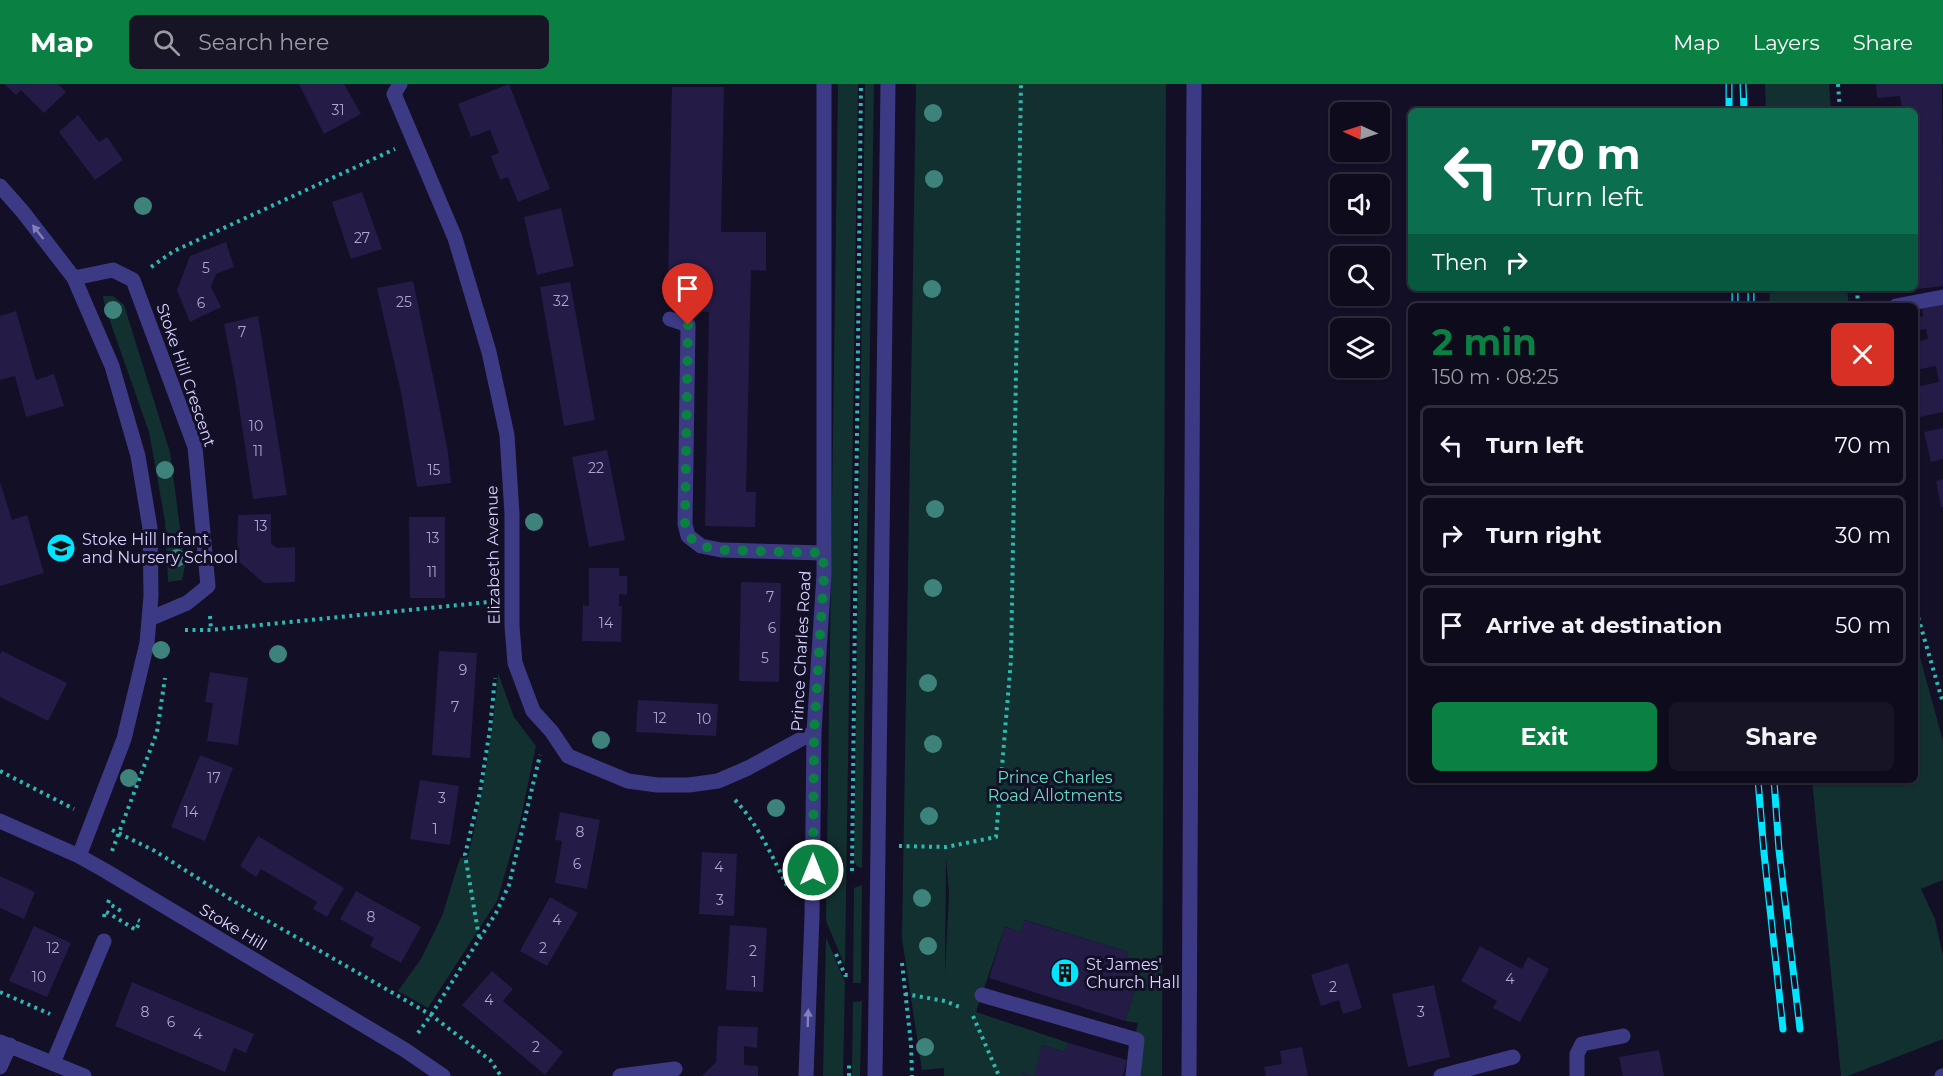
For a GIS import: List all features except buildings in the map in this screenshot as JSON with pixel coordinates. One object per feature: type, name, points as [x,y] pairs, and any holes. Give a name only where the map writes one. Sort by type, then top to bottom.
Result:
[{"type":"street","name":"Prince Charles Road","points":[[806,1076],[812,916],[814,732],[824,574],[824,84]]},
{"type":"street","points":[[875,1076],[888,84]]},
{"type":"street","points":[[1188,1076],[1194,84]]},
{"type":"street","name":"Elizabeth Avenue","points":[[392,87],[455,238],[489,352],[507,435],[512,514],[515,663],[533,711],[552,732],[568,756],[628,781],[657,785],[689,785],[718,781],[748,768],[814,732]]},
{"type":"street","points":[[0,186],[74,278],[112,366],[138,456],[150,528],[151,596],[147,643],[124,740],[79,856]]},
{"type":"street","points":[[74,278],[113,270],[133,280]]},
{"type":"street","name":"Stoke Hill Crescent","points":[[133,280],[195,447],[208,586],[187,603],[149,625]]},
{"type":"street","points":[[1912,303],[1943,297]]},
{"type":"street","points":[[670,319],[688,325],[685,524],[688,536],[701,546],[721,550],[823,553]]},
{"type":"street","name":"Stoke Hill","points":[[0,821],[79,856],[405,1050],[438,1074]]},
{"type":"street","points":[[54,1063],[104,941]]},
{"type":"street","points":[[982,995],[1137,1040],[1133,1076]]},
{"type":"street","points":[[1577,1076],[1577,1054],[1582,1044],[1623,1036]]},
{"type":"street","points":[[0,1066],[5,1043],[84,1076]]},
{"type":"street","points":[[1441,1076],[1513,1057]]},
{"type":"street","points":[[620,1076],[675,1069]]},
{"type":"path","points":[[852,874],[861,84]]},
{"type":"path","points":[[878,845],[946,847],[996,837],[1011,660],[1022,84]]},
{"type":"path","points":[[1838,84],[1840,108]]},
{"type":"path","points":[[133,280],[174,251],[413,141]]},
{"type":"path","points":[[149,625],[211,630],[512,598]]},
{"type":"path","points":[[1918,617],[1943,703]]},
{"type":"path","points":[[479,937],[465,855],[480,792],[490,729],[495,672]]},
{"type":"path","points":[[405,1050],[431,1015],[496,913],[509,885],[541,753],[552,732]]},
{"type":"path","points":[[0,771],[155,851],[235,902],[431,1015],[490,1060],[501,1076]]},
{"type":"path","points":[[718,781],[742,807],[771,854],[795,902],[812,916]]},
{"type":"path","points":[[117,879],[108,903],[124,912]]},
{"type":"path","points":[[104,941],[105,911],[136,930],[140,921],[132,916]]},
{"type":"path","points":[[836,953],[845,975],[851,975]]},
{"type":"path","points":[[851,964],[851,984]]},
{"type":"path","points":[[0,992],[70,1023]]},
{"type":"path","points":[[906,993],[945,1001],[972,1012],[999,1076]]},
{"type":"path","points":[[849,1052],[849,1076]]},
{"type":"green space","points":[[838,84],[858,84],[845,966],[826,921]]},
{"type":"green space","points":[[865,84],[874,84],[862,868],[854,862]]},
{"type":"green space","name":"Prince Charles Road Allotments","points":[[916,84],[1166,84],[1162,1076],[1125,1076],[1138,1023],[1125,1021],[1142,968],[1125,962],[1128,952],[1025,920],[1021,932],[1005,927],[976,1012],[1069,1043],[1065,1052],[1042,1045],[1035,1076],[944,1076],[944,1068],[922,1070],[902,939]],"holes":[[[946,858],[949,893],[945,974]]]},
{"type":"green space","points":[[1765,84],[1829,84],[1831,108],[1766,108]]},
{"type":"green space","points":[[1769,291],[1847,291],[1849,303],[1770,303]]},
{"type":"green space","points":[[103,296],[113,296],[124,305],[170,452],[185,566],[182,580],[168,582],[165,521],[149,432]]},
{"type":"green space","points":[[1918,650],[1943,741],[1943,880],[1921,889],[1935,919],[1943,956],[1943,1039],[1848,1076],[1841,1076],[1812,783],[1918,783]]},
{"type":"green space","points":[[498,673],[514,717],[536,746],[520,822],[497,901],[428,1008],[398,991],[421,959],[442,916],[460,858],[468,857],[486,766]]},
{"type":"green space","points":[[862,885],[861,983],[853,983],[854,888]]},
{"type":"green space","points":[[826,937],[845,982],[843,1076],[823,1076]]},
{"type":"green space","points":[[862,1001],[860,1076],[852,1076],[853,1002]]},
{"type":"railway","points":[[1729,84],[1729,108]]},
{"type":"railway","points":[[1743,84],[1744,108]]},
{"type":"railway","points":[[1735,291],[1735,303]]},
{"type":"railway","points":[[1751,291],[1751,303]]},
{"type":"railway","points":[[1758,783],[1783,1029]]},
{"type":"railway","points":[[1774,783],[1779,850],[1800,1029]]},
{"type":"place","name":"Stoke Hill Infant and Nursery School","points":[[61,548]]},
{"type":"place","name":"St James' Church Hall","points":[[1065,973]]},
{"type":"route","points":[[688,325],[685,524],[688,536],[701,546],[721,550],[823,553],[824,574],[814,732],[813,870]]}]
